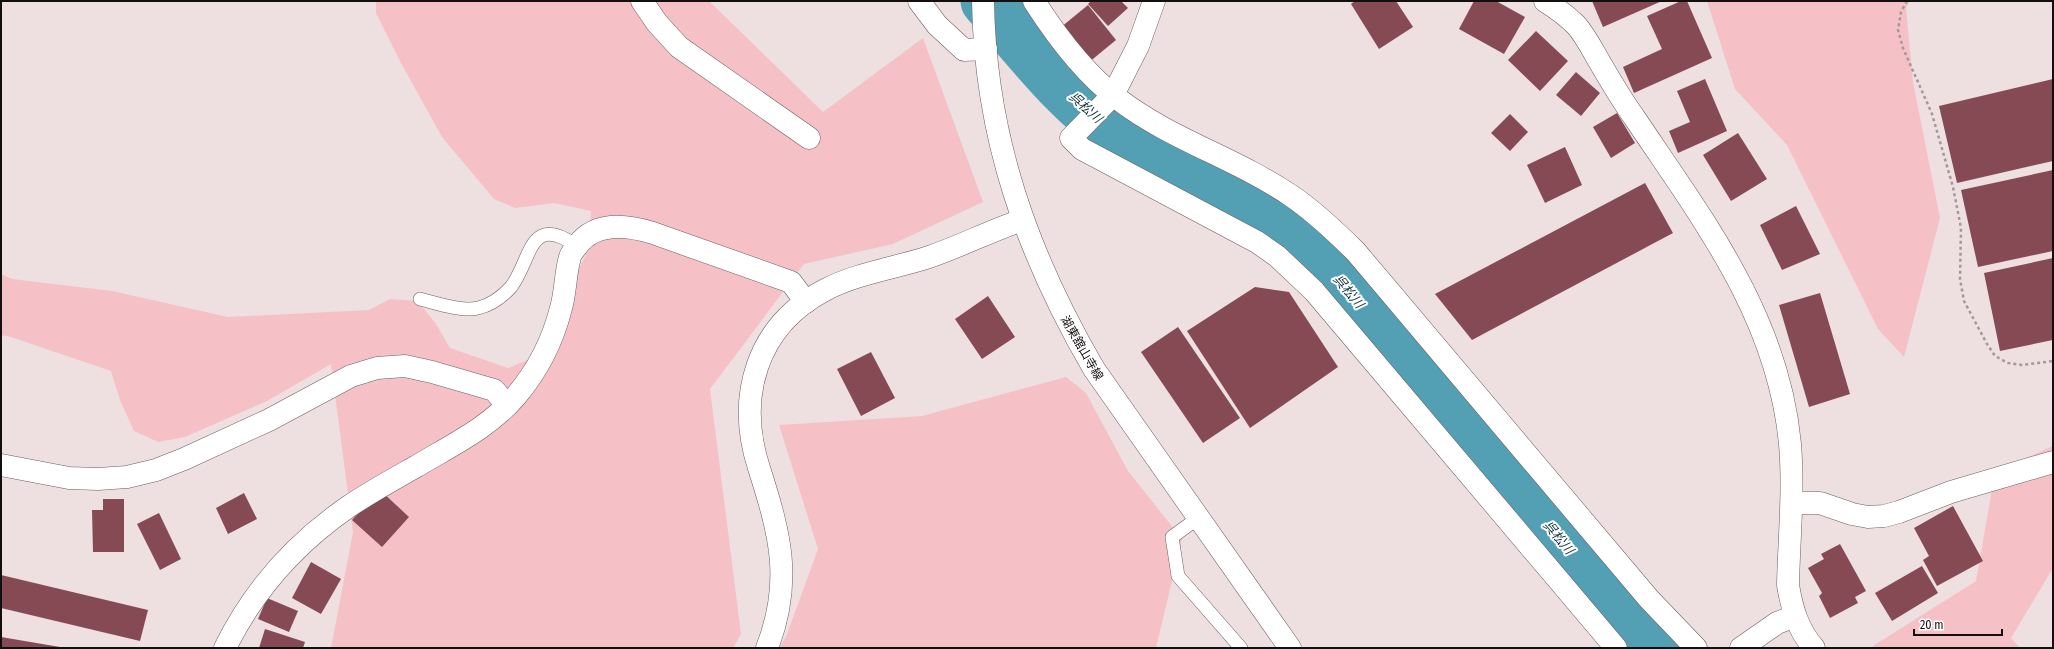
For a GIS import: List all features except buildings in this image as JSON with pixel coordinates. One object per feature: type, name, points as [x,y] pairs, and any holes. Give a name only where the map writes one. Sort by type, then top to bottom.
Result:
[{"type":"street","points":[[919,1],[937,25],[964,50],[986,45]]},
{"type":"street","name":"湖東舘山寺線","points":[[983,1],[986,45],[994,113],[1006,167],[1022,220],[1042,272],[1059,307],[1094,369],[1290,648]]},
{"type":"street","points":[[1034,1],[1054,34],[1088,71],[1109,99],[1289,194],[1335,231],[1356,252],[1644,593],[1696,648]]},
{"type":"street","points":[[1154,1],[1138,46],[1109,99],[1071,138],[1082,149],[1236,229],[1277,256],[1296,273],[1314,291],[1616,648]]},
{"type":"street","points":[[1545,1],[1566,16],[1581,33],[1618,95],[1717,242],[1747,294],[1762,329],[1774,366],[1790,442],[1792,503],[1788,586],[1795,616],[1801,630],[1814,648]]},
{"type":"street","points":[[649,3],[657,23],[679,47],[809,138]]},
{"type":"street","points":[[767,648],[779,610],[782,585],[782,560],[779,535],[773,511],[754,453],[750,430],[749,405],[753,381],[763,352],[772,336],[787,318],[806,302],[834,286],[932,256],[981,235],[1022,220]]},
{"type":"street","points":[[225,648],[249,606],[270,577],[321,527],[349,506],[463,439],[492,420],[507,405],[536,369],[552,339],[562,306],[571,255],[581,240],[596,230],[615,226],[634,227],[791,282],[806,302]]},
{"type":"street","points":[[1,465],[69,478],[98,479],[127,477],[156,470],[184,460],[269,420],[351,376],[377,368],[405,366],[432,372],[494,390],[507,405]]},
{"type":"street","points":[[1792,503],[1820,503],[1852,514],[1868,517],[1884,516],[1899,512],[1951,492],[2053,462]]},
{"type":"street","points":[[1741,648],[1777,623],[1795,616]]},
{"type":"lane","points":[[420,299],[455,307],[477,309],[496,301],[512,286],[531,245],[541,236],[554,234],[566,238],[577,246]]},
{"type":"lane","points":[[1198,518],[1172,537],[1178,576],[1241,648]]},
{"type":"path","points":[[1907,1],[1901,12],[1898,30],[1902,48],[1932,114],[1953,187],[1960,228],[1960,279],[1964,301],[1995,356],[2008,363],[2022,365],[2053,361]]},
{"type":"shaded area","points":[[376,1],[709,1],[823,112],[923,38],[983,202],[893,244],[804,264],[710,389],[741,634],[733,648],[331,648],[353,532],[331,364],[267,401],[185,437],[158,442],[134,431],[120,400],[111,371],[11,337],[1,335],[1,274],[12,279],[112,291],[228,317],[369,310],[390,299],[418,301],[436,324],[450,348],[508,368],[550,351],[570,286],[589,249],[591,211],[554,203],[515,208],[494,199],[442,137],[401,63],[376,13]]},
{"type":"shaded area","points":[[1707,1],[1910,1],[1906,8],[1913,82],[1940,218],[1904,357],[1878,329],[1787,145],[1735,89]]},
{"type":"shaded area","points":[[1066,377],[1086,393],[1128,471],[1182,539],[1156,648],[779,648],[786,637],[818,549],[779,425],[922,416]]},
{"type":"shaded area","points":[[2053,446],[2053,568],[2011,638],[2020,648],[1874,648],[1873,646],[1976,581],[1995,472]]},
{"type":"waterway","name":"呉松川","points":[[987,1],[1047,71],[1097,119],[1116,133],[1154,156],[1234,196],[1273,218],[1297,236],[1320,257],[1335,272],[1654,648]]}]
